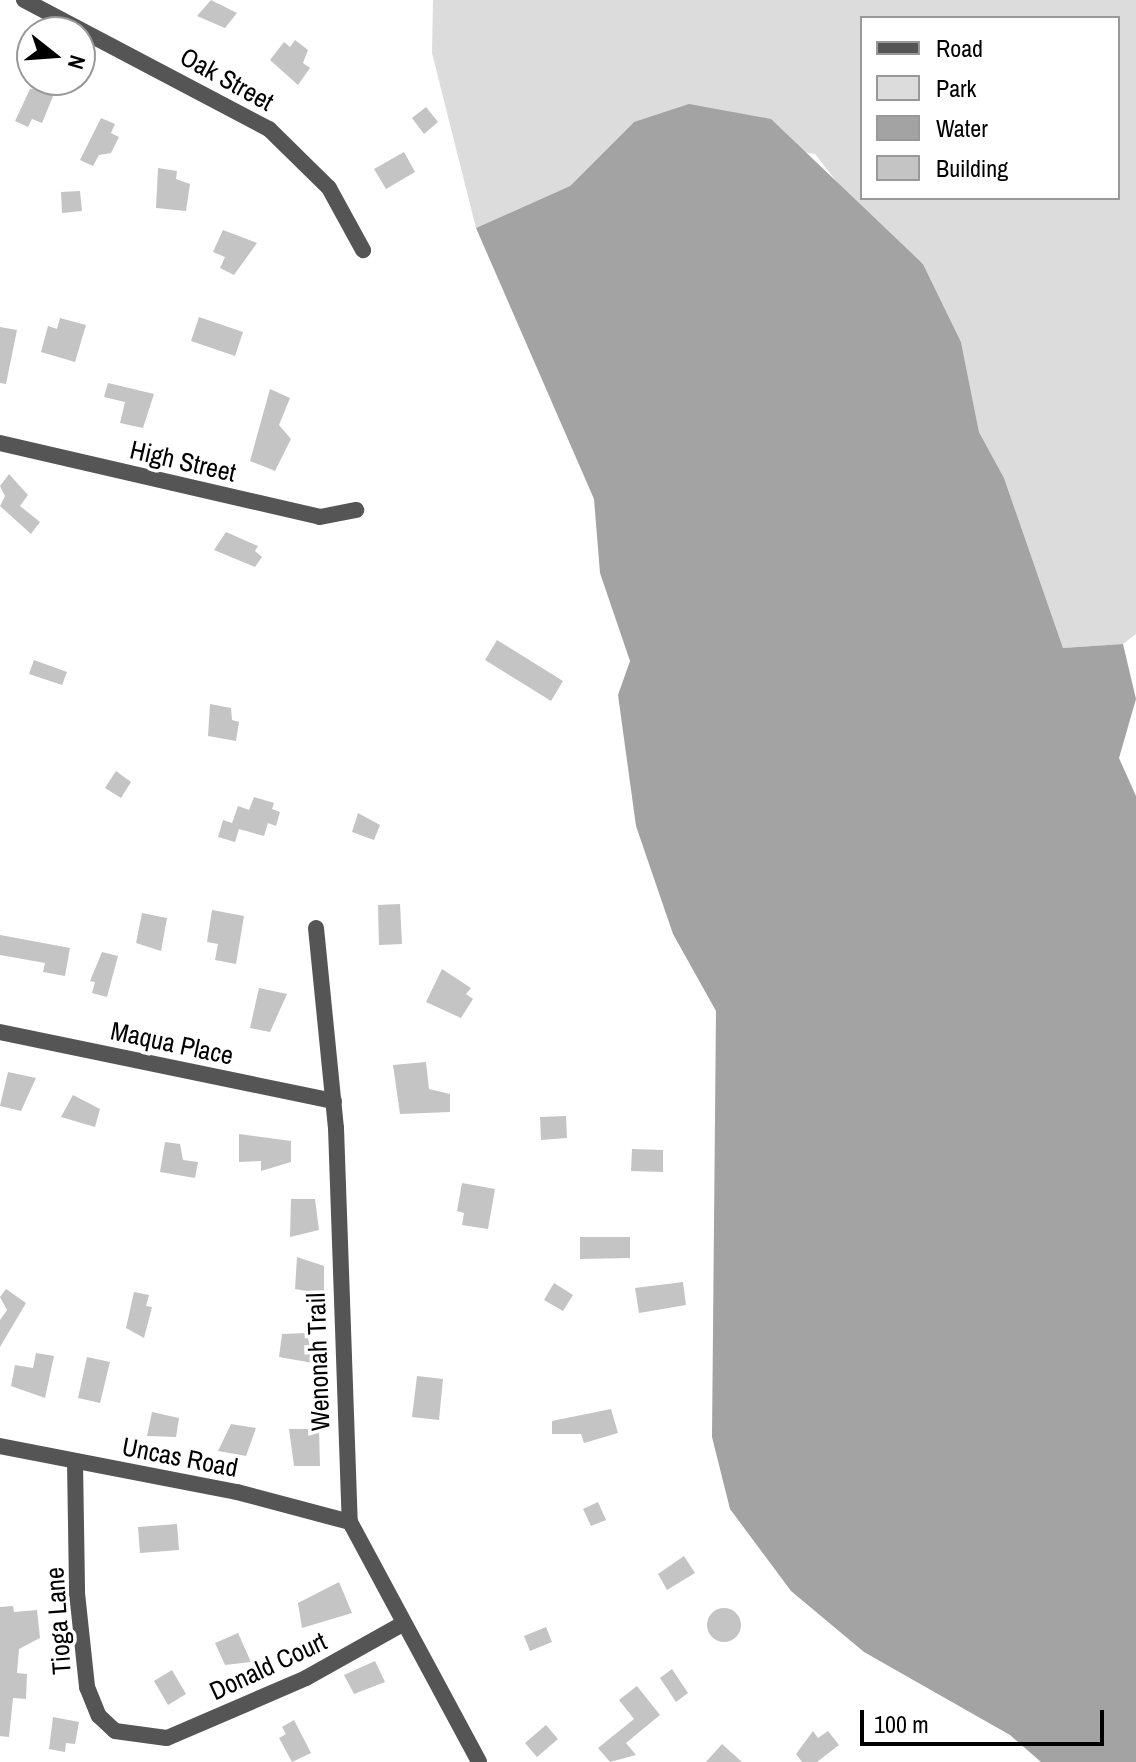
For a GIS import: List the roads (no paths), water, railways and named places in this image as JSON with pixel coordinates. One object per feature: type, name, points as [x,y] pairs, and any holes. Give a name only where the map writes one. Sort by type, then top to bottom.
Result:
[{"type":"street","name":"Oak Street","points":[[24,0],[269,129],[329,188],[363,250]]},
{"type":"street","name":"High Street","points":[[0,443],[320,517],[356,510]]},
{"type":"street","name":"Wenonah Trail","points":[[316,928],[334,1101],[350,1522],[401,1625],[479,1762]]},
{"type":"street","name":"Maqua Place","points":[[0,1032],[334,1101]]},
{"type":"street","name":"Uncas Road","points":[[0,1446],[237,1492],[350,1522]]},
{"type":"street","name":"Tioga Lane","points":[[75,1461],[77,1593],[87,1687],[99,1716],[115,1731],[151,1739]]},
{"type":"street","name":"Donald Court","points":[[151,1739],[306,1678],[401,1625]]},
{"type":"water","points":[[689,104],[771,119],[923,264],[961,342],[979,432],[1004,478],[1063,648],[1123,644],[1136,699],[1119,758],[1136,796],[1136,1762],[1041,1762],[1010,1735],[864,1652],[791,1591],[730,1509],[712,1437],[716,1011],[673,934],[636,826],[618,695],[630,661],[600,573],[594,499],[476,228],[570,186],[634,122]]}]
